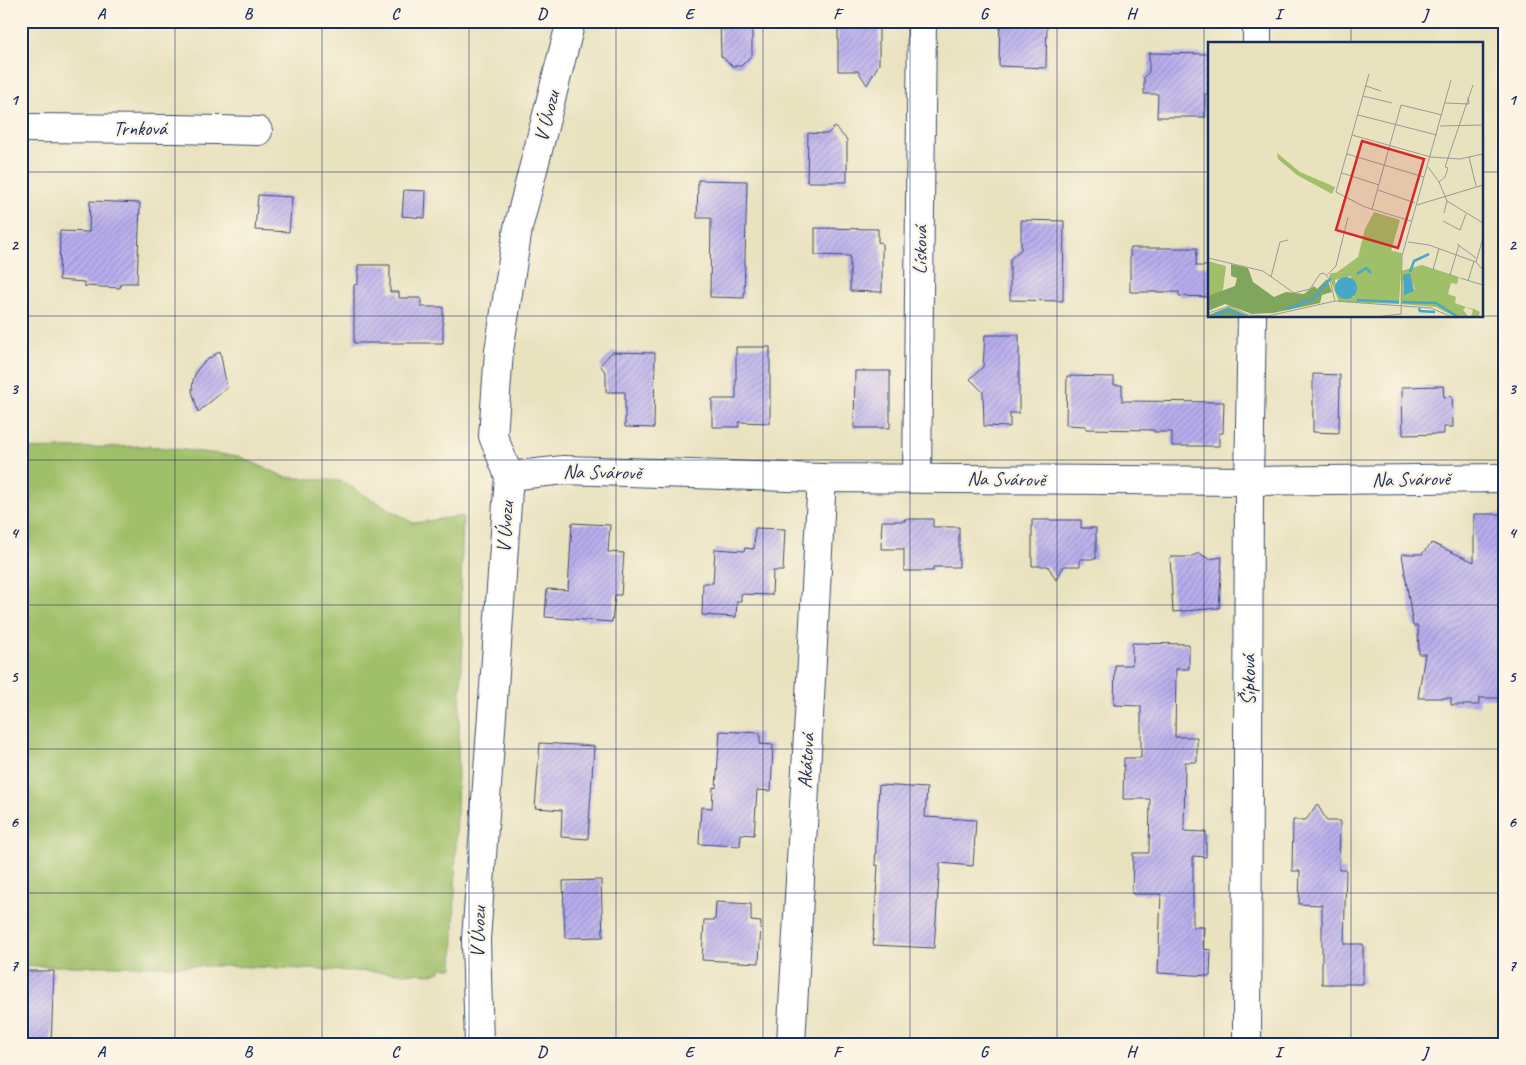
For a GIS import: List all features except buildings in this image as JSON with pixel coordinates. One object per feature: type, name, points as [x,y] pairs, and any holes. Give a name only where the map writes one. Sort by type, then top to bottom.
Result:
[{"type":"street","name":"V Úvozu","points":[[479,1044],[476,940],[509,476],[494,436],[499,350],[518,228],[570,21]]},
{"type":"street","name":"Lísková","points":[[917,478],[922,21]]},
{"type":"street","points":[[1257,21],[1257,42]]},
{"type":"street","name":"Trnková","points":[[21,128],[258,131]]},
{"type":"street","name":"Šípková","points":[[1248,1044],[1249,481],[1252,318]]},
{"type":"street","name":"Na Svárově","points":[[509,476],[564,470],[822,478],[1249,481],[1505,478]]},
{"type":"street","name":"Akátová","points":[[791,1044],[822,478]]},
{"type":"green space","points":[[148,446],[238,456],[285,477],[341,481],[413,523],[463,516],[460,623],[463,637],[453,968],[441,968],[440,972],[430,974],[227,966],[21,966],[21,449]]}]
